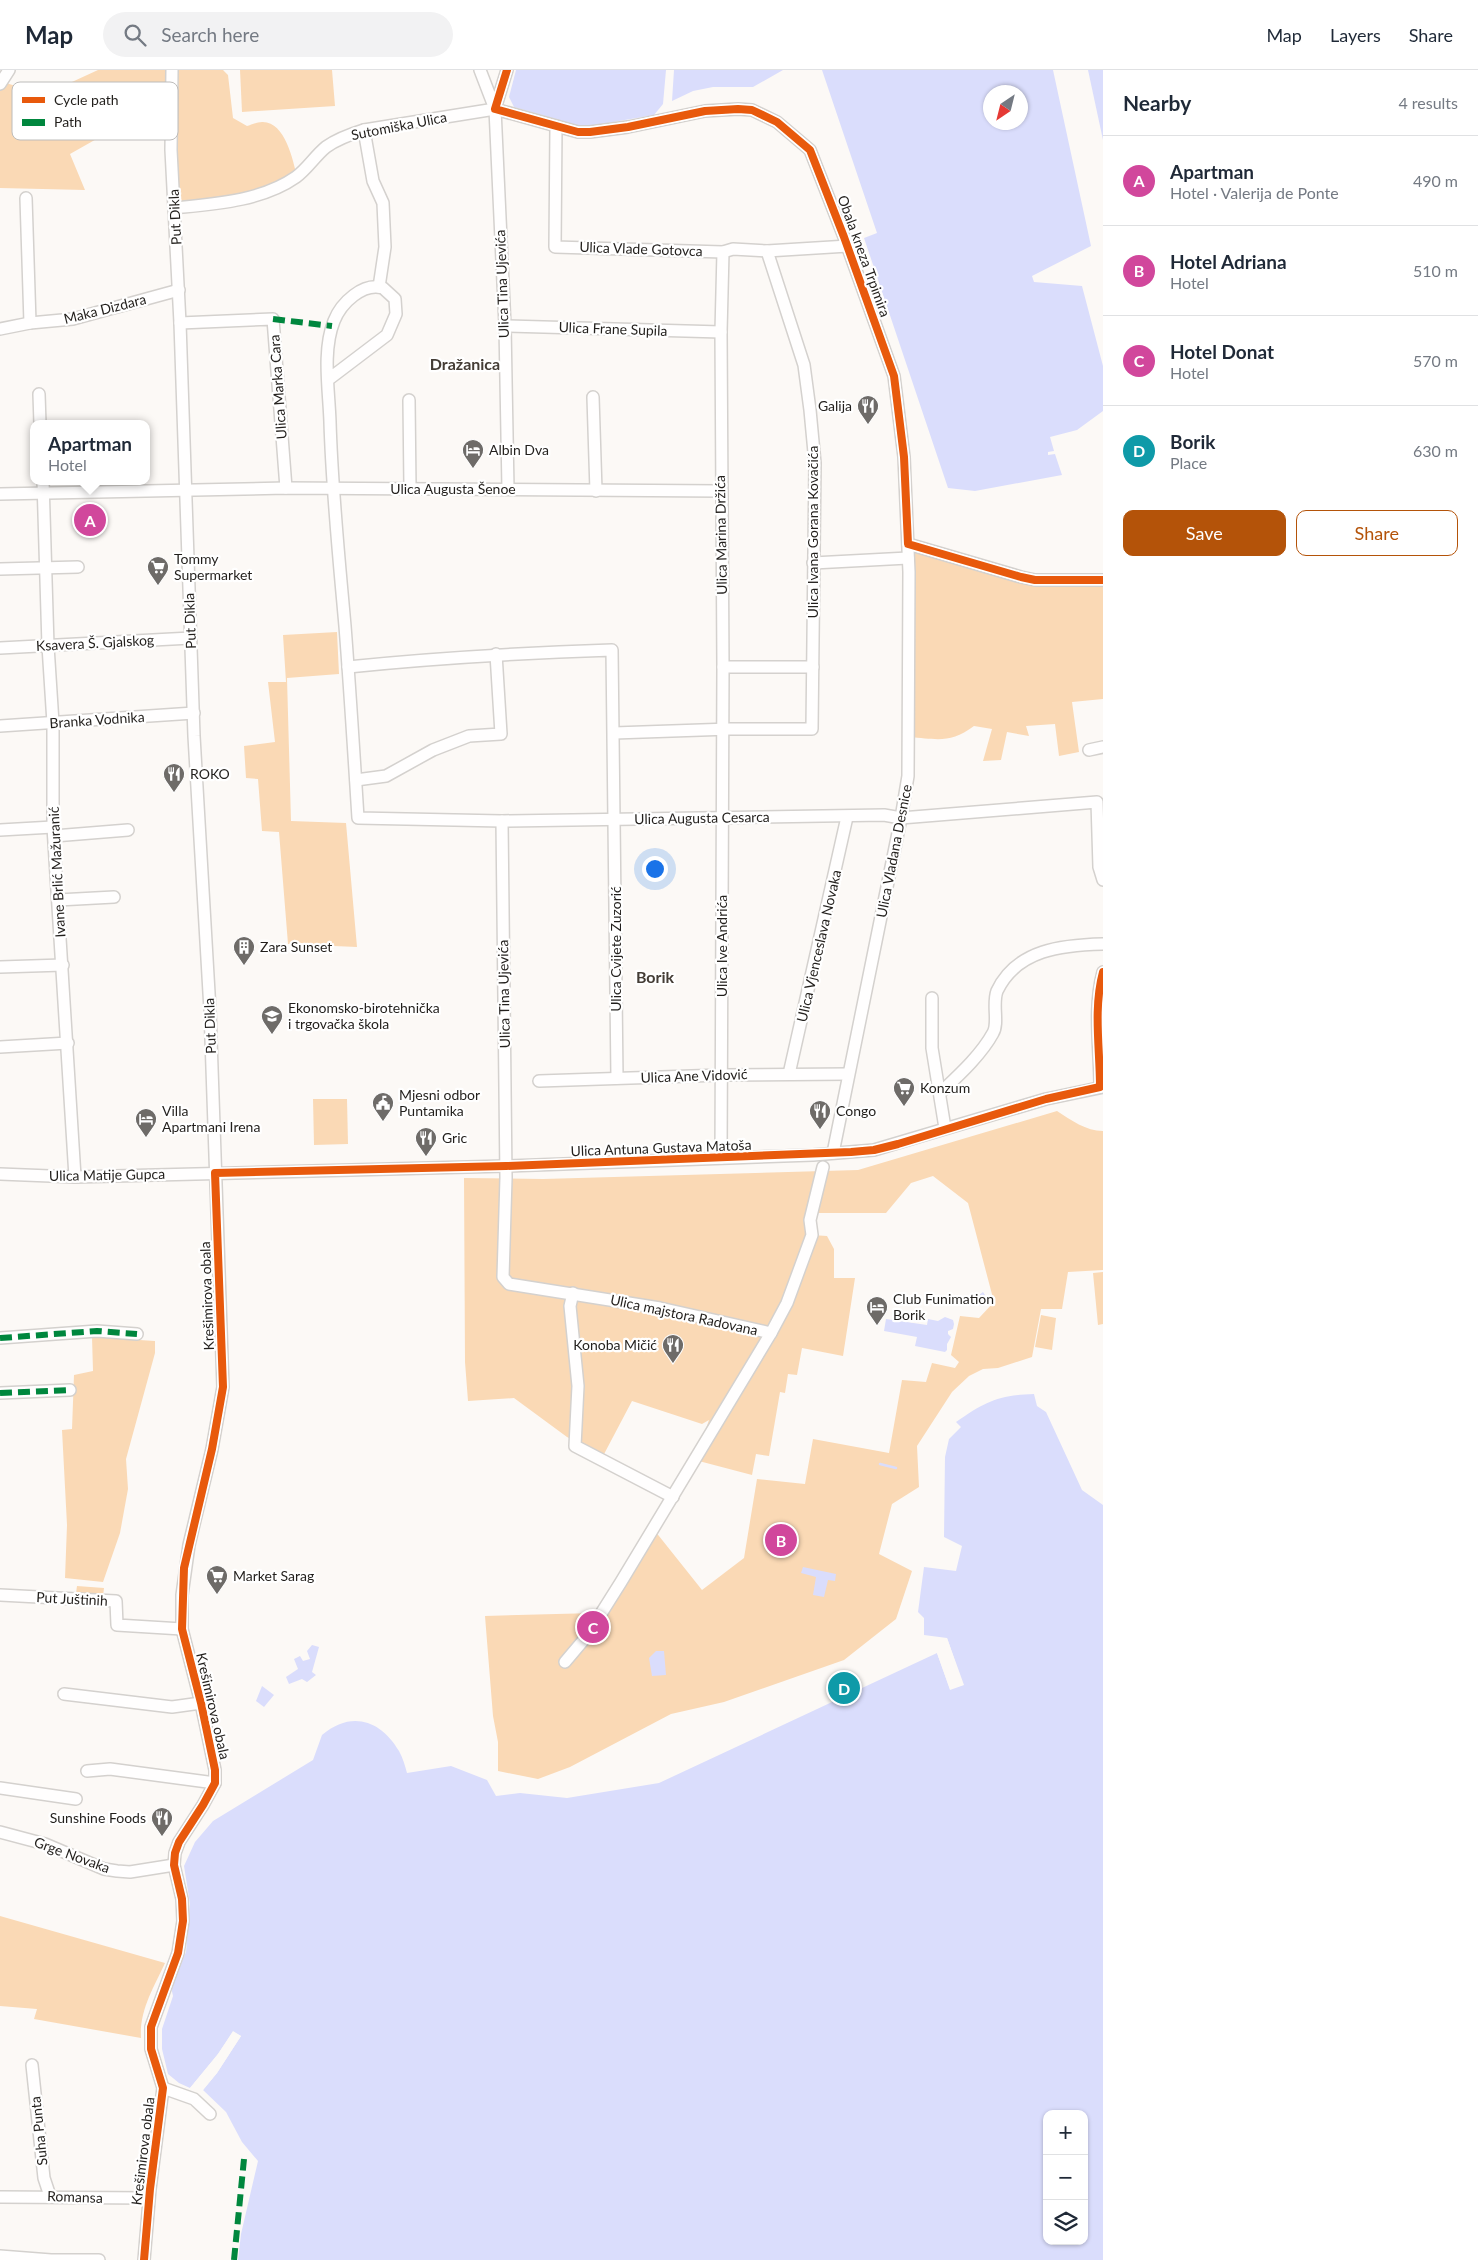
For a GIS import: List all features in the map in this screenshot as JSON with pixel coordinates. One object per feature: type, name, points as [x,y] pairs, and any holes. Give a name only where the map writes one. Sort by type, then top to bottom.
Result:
[{"type":"street","points":[[0,84],[9,70]]},
{"type":"street","points":[[480,70],[495,109]]},
{"type":"street","points":[[495,109],[507,70]]},
{"type":"street","name":"Sutomiška Ulica","points":[[174,208],[229,201],[269,192],[297,177],[326,147],[349,134],[495,109]]},
{"type":"street","name":"Obala kneza Trpimira","points":[[495,109],[578,132],[590,132],[649,123],[705,111],[752,110],[788,130],[810,150],[848,246],[894,376],[904,457],[908,544]]},
{"type":"street","name":"Ulica Tina Ujevića","points":[[495,109],[504,326],[508,489]]},
{"type":"street","name":"Ulica Vlade Gotovca","points":[[556,126],[555,246],[723,252],[733,249],[767,250],[848,246]]},
{"type":"street","points":[[364,130],[373,181],[383,203],[385,248],[379,287]]},
{"type":"street","name":"Put Dikla","points":[[171,140],[179,290],[194,713],[210,1010],[214,1173]]},
{"type":"street","points":[[26,198],[30,323]]},
{"type":"street","name":"Ulica Ivana Gorana Kovačića","points":[[722,730],[812,729],[815,463],[804,365],[767,250]]},
{"type":"street","name":"Ulica Marina Držića","points":[[722,818],[721,332],[723,252]]},
{"type":"street","points":[[329,379],[387,335],[396,314],[395,299],[379,287],[361,290],[346,302],[334,319],[328,345],[332,488],[356,780],[386,776],[433,750],[470,736],[501,734],[496,654],[419,659],[348,667]]},
{"type":"street","name":"Maka Dizdara","points":[[0,329],[30,323],[73,319],[179,290]]},
{"type":"street","name":"Ulica Marka Cara","points":[[180,323],[273,319],[286,488]]},
{"type":"street","name":"Ulica Frane Supila","points":[[504,326],[721,332]]},
{"type":"street","points":[[39,394],[40,420]]},
{"type":"street","points":[[593,397],[596,491]]},
{"type":"street","points":[[410,400],[410,488]]},
{"type":"street","name":"Ulica Augusta Šenoe","points":[[0,494],[43,487],[185,490],[410,488],[721,491]]},
{"type":"street","name":"Ivane Brlić Mažuranić","points":[[43,487],[48,646],[53,723],[54,832],[75,1177]]},
{"type":"street","points":[[908,544],[1035,580],[1103,580]]},
{"type":"street","name":"Ulica Vladana Desnice","points":[[833,1153],[908,776],[908,544]]},
{"type":"street","points":[[813,563],[908,558]]},
{"type":"street","points":[[0,569],[78,568]]},
{"type":"street","name":"Ksavera Š. Gjalskog","points":[[0,648],[191,638]]},
{"type":"street","name":"Ulica Cvijete Zuzorić","points":[[496,654],[612,650],[617,1078]]},
{"type":"street","points":[[723,667],[813,667]]},
{"type":"street","name":"Branka Vodnika","points":[[0,726],[194,713]]},
{"type":"street","points":[[614,734],[722,730]]},
{"type":"street","points":[[1089,750],[1103,747]]},
{"type":"street","name":"Ulica Augusta Cesarca","points":[[356,780],[358,818],[502,821],[884,815],[901,818],[1097,802],[1099,868],[1103,880]]},
{"type":"street","name":"Ulica Vjenceslava Novaka","points":[[789,1074],[847,817]]},
{"type":"street","name":"Ulica Ive Andrića","points":[[721,1158],[722,818]]},
{"type":"street","name":"Ulica Tina Ujevića","points":[[502,821],[506,1166]]},
{"type":"street","points":[[0,830],[54,832],[128,830]]},
{"type":"street","points":[[58,900],[114,897]]},
{"type":"street","points":[[940,1093],[972,1061],[994,1031],[994,1005],[997,992],[1008,975],[1030,957],[1050,948],[1103,944]]},
{"type":"street","points":[[0,967],[62,965]]},
{"type":"street","points":[[1101,1087],[1097,1025],[1099,985],[1103,972]]},
{"type":"street","points":[[932,998],[932,1048],[945,1128]]},
{"type":"street","points":[[0,1047],[68,1043]]},
{"type":"street","name":"Ulica Ane Vidović","points":[[539,1081],[722,1074],[848,1074]]},
{"type":"street","name":"Ulica Antuna Gustava Matoša","points":[[214,1173],[506,1166],[874,1150],[1046,1099],[1101,1087]]},
{"type":"street","name":"Ulica majstora Radovana","points":[[506,1166],[503,1277],[509,1284],[660,1308],[771,1333],[587,1636],[565,1662]]},
{"type":"street","points":[[771,1333],[787,1303],[812,1235],[810,1220],[823,1167]]},
{"type":"street","name":"Ulica Matije Gupca","points":[[0,1174],[75,1177],[214,1173]]},
{"type":"street","name":"Krešimirova obala","points":[[144,2260],[149,2198],[163,2088],[154,2064],[150,2039],[151,2027],[182,1937],[183,1910],[174,1865],[179,1842],[204,1805],[215,1783],[215,1770],[201,1703],[182,1628],[184,1568],[212,1449],[223,1387],[214,1173]]},
{"type":"street","points":[[573,1293],[570,1306],[578,1386],[575,1446],[673,1497]]},
{"type":"street","points":[[0,1338],[97,1331],[137,1334]]},
{"type":"street","points":[[0,1393],[70,1390]]},
{"type":"street","name":"Put Juštinih","points":[[0,1595],[116,1601],[117,1625],[182,1628]]},
{"type":"street","points":[[64,1694],[172,1707],[201,1703]]},
{"type":"street","points":[[88,1770],[110,1768],[215,1783]]},
{"type":"street","points":[[0,1788],[76,1799]]},
{"type":"street","name":"Grge Novaka","points":[[0,1832],[45,1844],[104,1868],[117,1871],[130,1872],[174,1865]]},
{"type":"street","name":"Suha Punta","points":[[32,2065],[44,2178],[50,2196]]},
{"type":"street","points":[[163,2088],[194,2099],[210,2114]]},
{"type":"street","name":"Romansa","points":[[0,2197],[149,2198]]},
{"type":"street","points":[[0,2256],[51,2260],[99,2260]]},
{"type":"shaded area","points":[[98,70],[223,70],[228,75],[233,118],[247,126],[262,122],[270,123],[277,128],[287,143],[297,177],[269,192],[174,208],[171,140],[178,140],[178,82],[72,82]]},
{"type":"shaded area","points":[[240,70],[332,70],[335,106],[242,112]]},
{"type":"shaded area","points":[[3,82],[12,85],[12,140],[95,140],[70,154],[85,190],[0,188],[0,84]]},
{"type":"shaded area","points":[[915,546],[1021,577],[1103,580],[1103,699],[1072,702],[1079,752],[1059,756],[1055,724],[1026,726],[1029,736],[1007,732],[1001,760],[983,761],[992,729],[974,726],[958,736],[943,739],[909,737],[909,572]]},
{"type":"shaded area","points":[[337,632],[339,674],[287,678],[291,821],[346,823],[357,947],[288,944],[279,832],[262,831],[258,779],[246,778],[244,746],[275,742],[268,682],[286,682],[283,635]]},
{"type":"shaded area","points":[[313,1099],[347,1099],[348,1144],[314,1145]]},
{"type":"shaded area","points":[[1057,1111],[1085,1127],[1103,1131],[1103,1270],[1068,1272],[1062,1309],[1041,1309],[1032,1357],[998,1368],[983,1369],[969,1376],[952,1392],[917,1446],[919,1487],[892,1504],[879,1554],[912,1571],[896,1619],[844,1660],[724,1702],[671,1714],[570,1767],[538,1779],[498,1771],[498,1742],[493,1716],[485,1616],[595,1613],[655,1531],[702,1590],[744,1558],[757,1479],[805,1484],[813,1439],[889,1453],[902,1380],[926,1382],[932,1363],[955,1368],[959,1362],[951,1355],[960,1316],[979,1318],[994,1302],[968,1203],[933,1176],[911,1183],[886,1213],[814,1213],[812,1235],[827,1236],[834,1249],[834,1278],[855,1278],[843,1356],[802,1348],[797,1375],[788,1374],[785,1393],[780,1392],[769,1456],[756,1454],[752,1475],[695,1460],[709,1420],[702,1424],[632,1401],[603,1456],[567,1437],[514,1398],[468,1401],[465,1362],[464,1178],[543,1179],[858,1170]]},
{"type":"shaded area","points":[[1103,1272],[1103,1324],[1098,1325],[1093,1273]]},
{"type":"shaded area","points":[[1041,1315],[1056,1318],[1052,1350],[1035,1347]]},
{"type":"shaded area","points":[[92,1337],[155,1341],[155,1353],[126,1459],[128,1489],[120,1533],[103,1582],[65,1578],[67,1525],[62,1430],[72,1429],[74,1375],[93,1371]]},
{"type":"shaded area","points":[[77,1586],[104,1588],[103,1596],[76,1593]]},
{"type":"shaded area","points":[[0,1916],[165,1963],[152,1990],[142,2018],[141,2038],[34,2019],[37,2009],[0,2006]]},
{"type":"water","points":[[516,70],[666,70],[663,104],[654,115],[584,127],[514,107],[509,97]]},
{"type":"water","points":[[674,70],[783,70],[753,87],[713,87],[693,91],[672,101]]},
{"type":"water","points":[[822,70],[1053,70],[1091,246],[1032,276],[1034,282],[1082,286],[1103,366],[1103,411],[1077,430],[1050,437],[1054,451],[1048,452],[1048,455],[1055,454],[1062,475],[975,491],[948,488],[864,238],[877,233]]},
{"type":"water","points":[[1088,70],[1103,70],[1103,140]]},
{"type":"water","points":[[983,1292],[985,1295],[982,1299],[982,1306],[955,1306],[953,1302],[955,1296],[978,1296]]},
{"type":"water","points":[[945,1317],[953,1320],[954,1324],[953,1329],[948,1331],[951,1337],[945,1352],[915,1346],[917,1337],[884,1331],[886,1319],[927,1325],[928,1319],[938,1321]]},
{"type":"water","points":[[1034,1394],[1037,1406],[1046,1412],[1082,1490],[1103,1505],[1103,2260],[238,2260],[241,2234],[258,2161],[242,2142],[226,2112],[203,2090],[217,2073],[241,2036],[233,2032],[218,2054],[190,2088],[179,2083],[168,2074],[162,2049],[162,2029],[173,1996],[171,1987],[186,1952],[190,1904],[184,1866],[195,1842],[213,1821],[313,1760],[322,1735],[333,1727],[354,1721],[365,1722],[374,1726],[392,1740],[403,1759],[407,1773],[451,1766],[487,1780],[496,1796],[520,1793],[567,1798],[659,1783],[937,1653],[950,1689],[963,1685],[947,1638],[924,1635],[924,1618],[918,1612],[924,1567],[956,1571],[962,1546],[944,1537],[945,1457],[949,1439],[961,1427],[956,1422],[975,1409],[992,1401],[1011,1396]]},
{"type":"water","points":[[803,1567],[836,1574],[835,1581],[828,1580],[824,1597],[813,1595],[816,1577],[801,1573]]},
{"type":"water","points":[[312,1645],[319,1647],[312,1672],[316,1675],[307,1682],[302,1679],[289,1684],[286,1677],[298,1669],[294,1659],[300,1656],[303,1661],[310,1659],[307,1651]]},
{"type":"water","points":[[656,1651],[664,1651],[666,1675],[652,1676],[649,1658]]},
{"type":"water","points":[[262,1686],[274,1695],[264,1707],[256,1701]]},
{"type":"pier","points":[[947,1638],[964,1685],[950,1690],[937,1653],[938,1651],[951,1686],[961,1683],[945,1640]]},
{"type":"pier","points":[[233,2031],[241,2036],[217,2073],[203,2090],[203,2087],[238,2037],[234,2035],[220,2056],[190,2088],[218,2054]]},
{"type":"waterway","points":[[880,1464],[896,1468]]},
{"type":"marked path","points":[[273,319],[332,326]]},
{"type":"marked path","points":[[0,1338],[97,1331],[137,1334]]},
{"type":"marked path","points":[[0,1393],[70,1390]]},
{"type":"marked path","points":[[234,2260],[244,2159]]},
{"type":"cycle path","points":[[507,70],[495,109],[578,132],[628,127],[705,111],[752,110],[777,122],[810,150],[844,237],[894,376],[904,457],[908,544],[1035,580],[1103,580]]},
{"type":"cycle path","points":[[144,2260],[150,2189],[163,2088],[151,2049],[151,2027],[178,1953],[183,1921],[182,1899],[174,1865],[175,1853],[179,1842],[215,1783],[215,1770],[201,1703],[182,1629],[184,1568],[212,1449],[223,1387],[215,1173],[506,1166],[874,1150],[1046,1099],[1100,1087],[1098,1000],[1103,972]]},
{"type":"place","name":"Galija","points":[[868,425]]},
{"type":"place","name":"Albin Dva","points":[[473,469]]},
{"type":"place","name":"Apartman","points":[[90,520]]},
{"type":"place","name":"Tommy Supermarket","points":[[158,586]]},
{"type":"place","name":"ROKO","points":[[174,793]]},
{"type":"place","name":"Zara Sunset","points":[[244,966]]},
{"type":"place","name":"Ekonomsko-birotehnička i trgovačka škola","points":[[272,1035]]},
{"type":"place","name":"Konzum","points":[[904,1107]]},
{"type":"place","name":"Mjesni odbor Puntamika","points":[[383,1122]]},
{"type":"place","name":"Congo","points":[[820,1130]]},
{"type":"place","name":"Villa Apartmani Irena","points":[[146,1138]]},
{"type":"place","name":"Gric","points":[[426,1157]]},
{"type":"place","name":"Club Funimation Borik","points":[[877,1326]]},
{"type":"place","name":"Konoba Mičić","points":[[673,1364]]},
{"type":"place","name":"Hotel Adriana","points":[[781,1540]]},
{"type":"place","name":"Market Sarag","points":[[217,1595]]},
{"type":"place","name":"Hotel Donat","points":[[593,1627]]},
{"type":"place","name":"Borik","points":[[844,1688]]},
{"type":"place","name":"Sunshine Foods","points":[[162,1837]]},
{"type":"district","name":"Dražanica","points":[[465,364]]},
{"type":"district","name":"Borik","points":[[655,977]]}]
